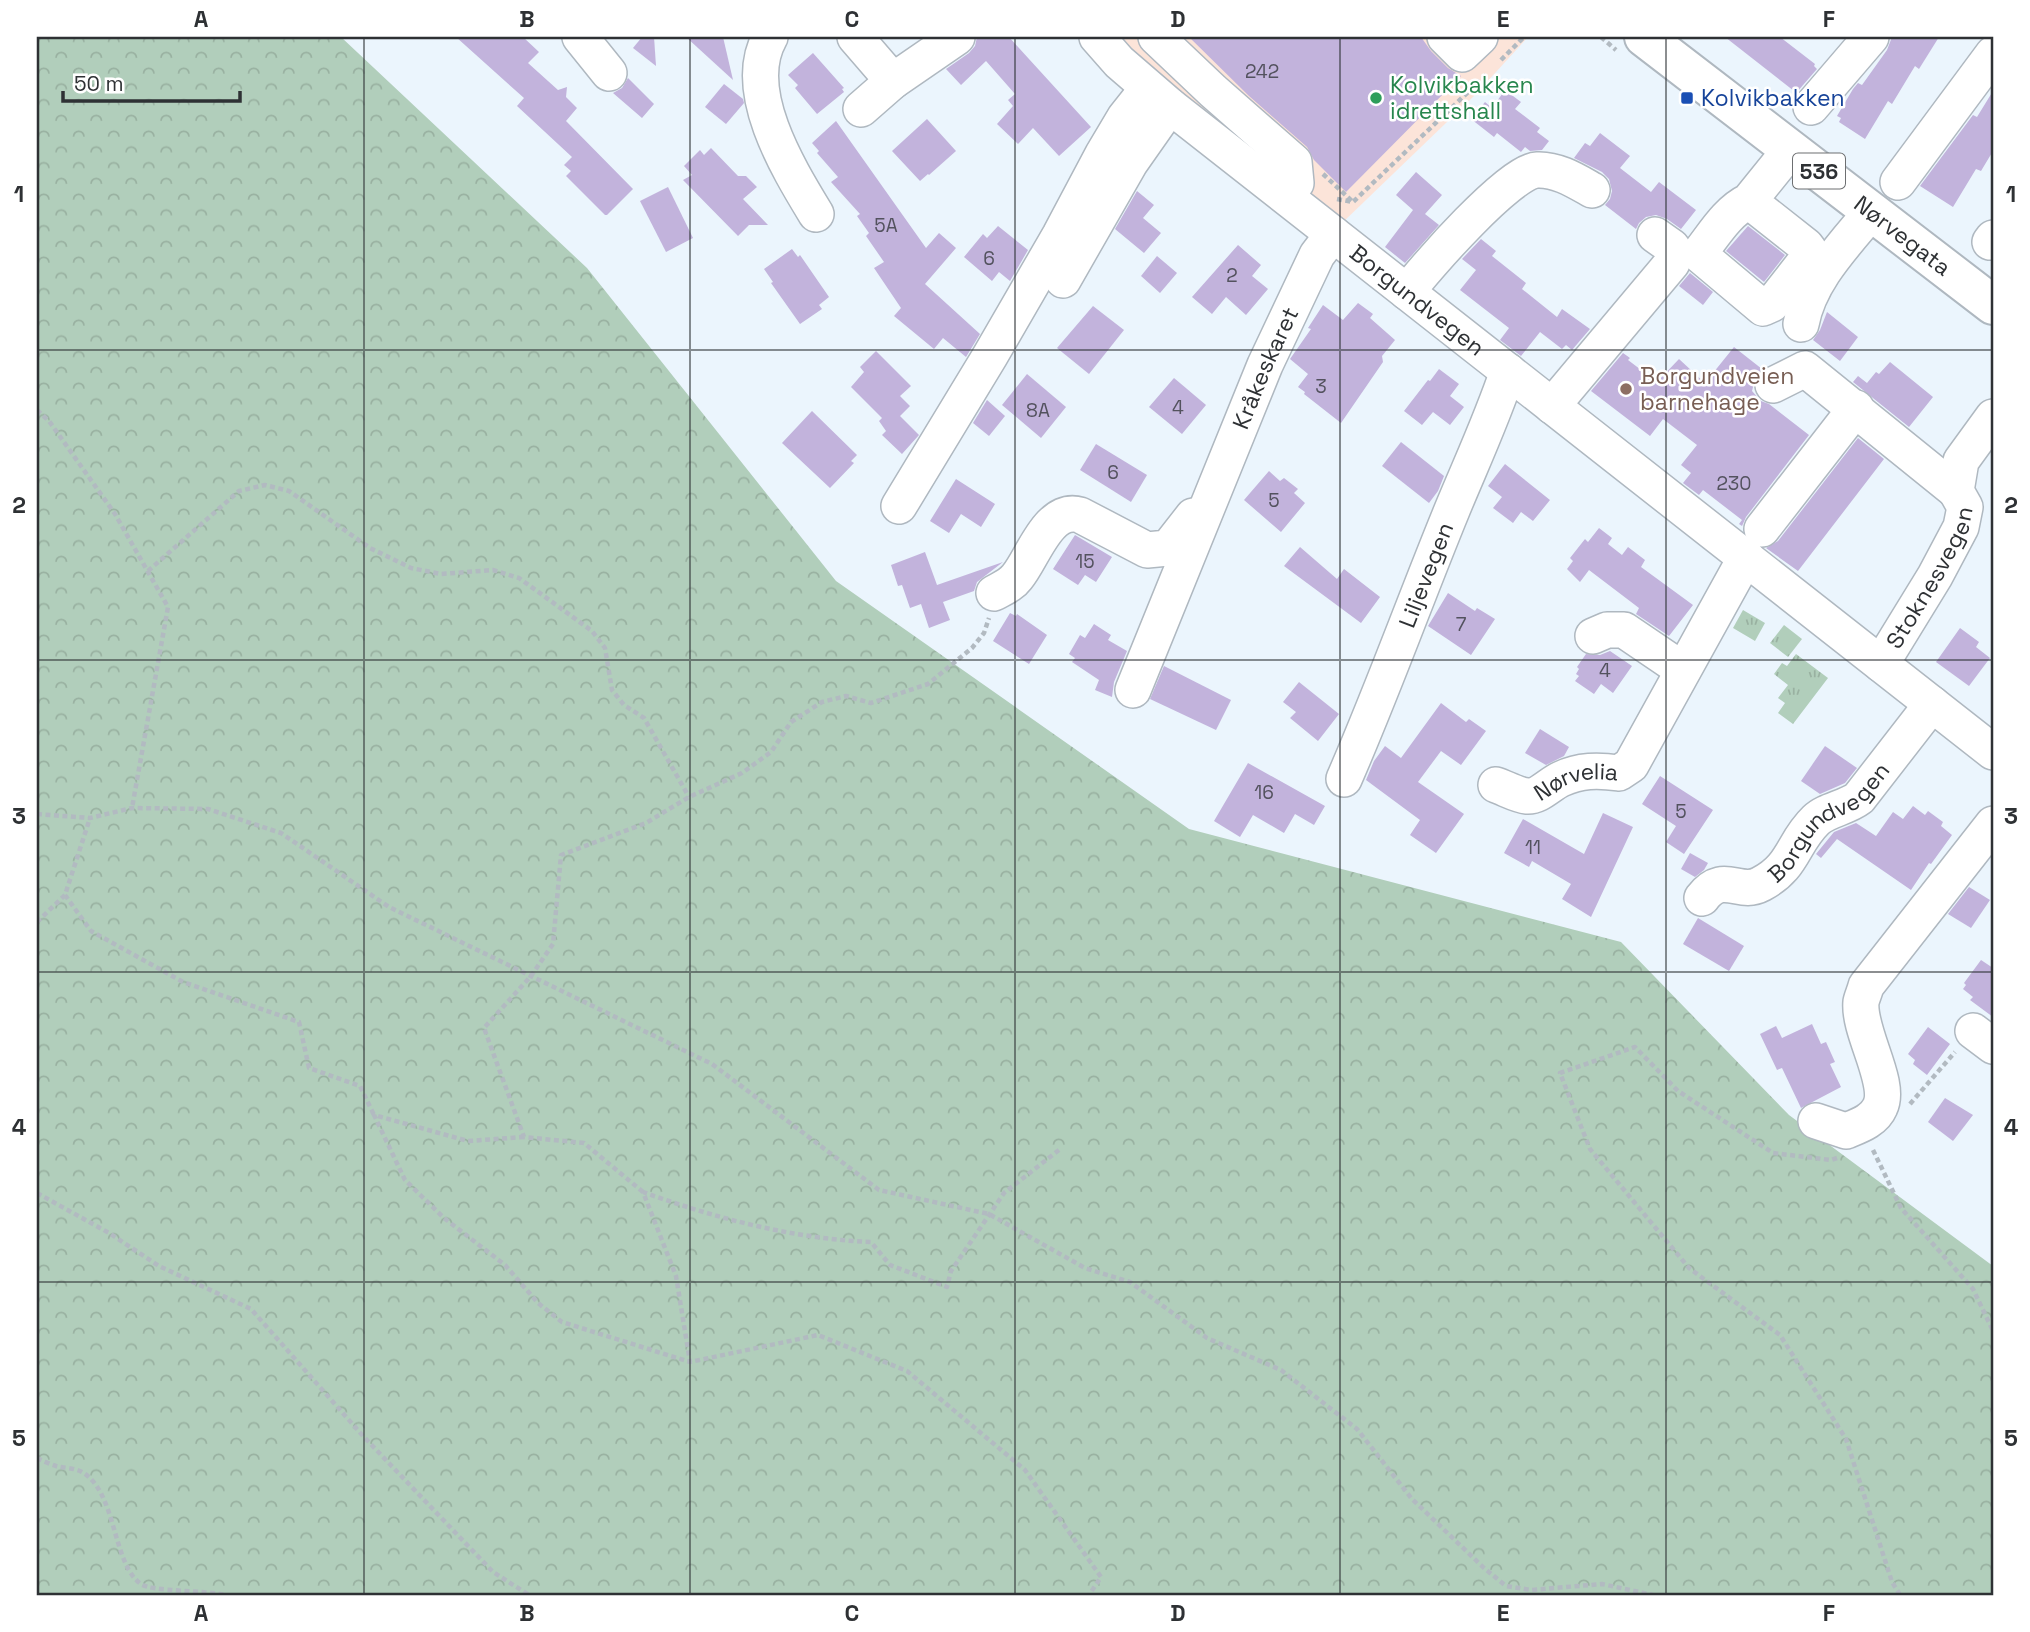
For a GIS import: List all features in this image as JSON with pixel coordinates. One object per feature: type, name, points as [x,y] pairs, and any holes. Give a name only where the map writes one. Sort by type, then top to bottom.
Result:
[{"type":"main road","name":"Nørvegata","points":[[1644,37],[1993,305]]},
{"type":"street","points":[[580,37],[609,73]]},
{"type":"street","points":[[770,37],[762,55],[764,106],[778,145],[816,214]]},
{"type":"street","points":[[856,37],[893,81]]},
{"type":"street","points":[[861,109],[893,81],[957,37]]},
{"type":"street","points":[[1097,37],[1119,62],[1159,97]]},
{"type":"street","points":[[1157,37],[1213,91],[1294,162],[1296,183],[1286,196]]},
{"type":"street","points":[[1445,37],[1462,54],[1489,49]]},
{"type":"street","points":[[1811,107],[1871,37]]},
{"type":"street","points":[[1898,182],[1993,53],[1973,37]]},
{"type":"street","points":[[1063,280],[1130,163],[1159,97]]},
{"type":"street","points":[[899,506],[990,356],[1125,117],[1159,97]]},
{"type":"street","name":"Borgundvegen","points":[[1159,97],[1552,406],[1755,551],[1881,664],[1993,752]]},
{"type":"street","points":[[1749,201],[1791,149]]},
{"type":"street","points":[[1407,292],[1434,258],[1517,178],[1535,170],[1546,171],[1574,179],[1592,190]]},
{"type":"street","points":[[1801,324],[1804,307],[1821,276],[1872,211]]},
{"type":"street","name":"Kråkeskaret","points":[[1133,690],[1265,365],[1317,256],[1333,234]]},
{"type":"street","points":[[1552,406],[1672,263],[1676,254],[1672,247],[1655,235]]},
{"type":"street","name":"Stoknesvegen","points":[[1773,385],[1805,369],[1956,491],[1965,508],[1961,527],[1935,576],[1881,664]]},
{"type":"street","name":"Liljevegen","points":[[1344,779],[1381,694],[1452,510],[1490,424],[1508,371]]},
{"type":"street","points":[[1755,551],[1856,408]]},
{"type":"street","name":"Stoknesvegen","points":[[1956,491],[1961,461],[1993,416]]},
{"type":"street","name":"Kråkeskaret","points":[[1141,620],[1168,548],[1191,517],[1207,506]]},
{"type":"street","points":[[994,593],[1010,585],[1019,575],[1037,543],[1063,514],[1080,515],[1147,550],[1168,548]]},
{"type":"street","name":"Nørvelia","points":[[1496,785],[1525,796],[1534,795],[1561,779],[1582,771],[1625,771],[1639,753],[1683,670],[1755,551]]},
{"type":"street","name":"Nørvelia","points":[[1644,774],[1697,673],[1755,551]]},
{"type":"street","points":[[1593,636],[1606,630],[1624,630],[1683,670]]},
{"type":"street","name":"Borgundvegen","points":[[1702,898],[1717,885],[1727,883],[1755,887],[1777,876],[1790,860],[1799,841],[1818,818],[1849,806],[1859,798],[1932,704]]},
{"type":"street","points":[[1816,1121],[1846,1131],[1868,1122],[1880,1109],[1884,1096],[1862,1016],[1861,1002],[1866,986],[1993,824]]},
{"type":"path","points":[[1489,49],[1524,37]]},
{"type":"path","points":[[1353,202],[1490,70]]},
{"type":"path","points":[[1317,168],[1353,202]]},
{"type":"path","points":[[1331,198],[1353,202]]},
{"type":"path","points":[[37,410],[49,421],[115,514],[168,607],[132,808]]},
{"type":"path","points":[[148,571],[239,491],[265,485],[289,491],[370,548],[411,568],[441,574],[493,570],[519,578],[592,631],[605,648],[612,690],[624,705],[644,718],[654,740],[689,797]]},
{"type":"path","points":[[524,1137],[484,1028],[531,976],[553,944],[561,855],[646,823],[689,797],[742,773],[771,752],[792,722],[821,702],[846,696],[871,703],[929,684],[972,648],[984,633],[994,593]]},
{"type":"path","points":[[37,814],[90,818],[132,808],[208,809],[281,833],[389,907],[712,1063],[878,1190],[989,1214],[1085,1268],[1130,1282],[1207,1338],[1281,1370],[1357,1429],[1412,1499],[1506,1586],[1531,1590],[1602,1584],[1653,1595]]},
{"type":"path","points":[[37,922],[65,895],[90,818]]},
{"type":"path","points":[[65,895],[91,931],[183,982],[299,1022],[309,1068],[360,1086],[405,1180],[444,1218],[505,1265],[546,1309],[562,1322],[690,1362],[818,1335],[907,1371],[1025,1469],[1101,1577],[1089,1595]]},
{"type":"path","points":[[1902,1112],[1983,1038]]},
{"type":"path","points":[[1841,1157],[1831,1160],[1773,1153],[1678,1091],[1634,1046],[1560,1073],[1590,1149],[1689,1268],[1780,1335],[1846,1439],[1892,1582],[1900,1595]]},
{"type":"path","points":[[374,1115],[468,1141],[524,1137],[584,1143],[643,1192],[701,1213],[838,1241],[871,1241],[890,1265],[947,1287],[951,1270],[1004,1193],[1059,1150]]},
{"type":"path","points":[[1861,1150],[1872,1147],[1900,1208],[1973,1289],[1993,1331]]},
{"type":"path","points":[[643,1192],[676,1276],[690,1362]]},
{"type":"path","points":[[37,1193],[109,1233],[159,1266],[251,1309],[363,1436],[493,1572],[529,1595]]},
{"type":"path","points":[[37,1458],[54,1466],[82,1472],[95,1485],[105,1502],[129,1569],[141,1584],[152,1588],[209,1591],[225,1595]]},
{"type":"shaded area","points":[[1122,37],[1528,37],[1474,96],[1340,225],[1156,76]]},
{"type":"green space","points":[[37,37],[341,37],[587,268],[836,581],[1189,829],[1621,942],[1789,1115],[1993,1266],[1993,1595],[37,1595]]},
{"type":"green space","points":[[1743,610],[1765,623],[1755,641],[1733,628]]},
{"type":"green space","points":[[1784,625],[1802,639],[1788,657],[1770,643]]},
{"type":"green space","points":[[1796,654],[1828,678],[1793,724],[1778,713],[1785,703],[1778,698],[1788,685],[1774,674],[1782,663],[1787,666]]},
{"type":"building","points":[[456,37],[523,37],[539,52],[528,63],[558,90],[567,87],[566,97],[577,108],[566,121],[633,189],[607,215],[566,176],[571,171],[564,165],[572,157],[517,106],[524,98]]},
{"type":"building","points":[[642,37],[654,37],[656,66],[633,48]]},
{"type":"building","points":[[686,37],[723,37],[733,80]]},
{"type":"building","points":[[977,37],[1009,37],[1091,127],[1059,156],[1033,128],[1018,144],[997,124],[1013,106],[1008,100],[1015,94],[986,61],[961,85],[946,69],[969,53],[975,46]]},
{"type":"building","points":[[1189,37],[1421,37],[1448,68],[1461,76],[1346,192],[1314,160],[1307,147],[1249,96]]},
{"type":"building","points":[[1725,37],[1780,37],[1815,64],[1817,69],[1797,92],[1794,91]]},
{"type":"building","points":[[1892,37],[1939,37],[1919,69],[1915,66],[1892,104],[1888,101],[1865,139],[1839,122],[1841,118],[1837,116],[1853,89],[1858,83],[1862,85],[1887,50]]},
{"type":"building","points":[[813,53],[844,88],[844,92],[817,114],[795,88],[798,85],[788,75]]},
{"type":"building","points":[[628,78],[654,104],[642,118],[613,93],[622,88]]},
{"type":"building","points":[[724,84],[743,99],[744,103],[726,124],[705,107]]},
{"type":"building","points":[[1505,90],[1521,102],[1515,109],[1540,128],[1537,132],[1549,141],[1542,150],[1530,151],[1525,147],[1521,152],[1497,133],[1494,137],[1471,119],[1485,102],[1492,108]]},
{"type":"building","points":[[1993,91],[1993,151],[1981,171],[1976,169],[1953,207],[1920,186],[1973,115],[1977,117]]},
{"type":"building","points":[[927,119],[956,151],[920,181],[892,151]]},
{"type":"building","points":[[836,121],[926,248],[939,233],[956,248],[925,284],[980,334],[966,357],[943,338],[934,349],[894,316],[901,308],[874,268],[884,262],[866,236],[869,233],[857,216],[860,214],[831,182],[838,177],[817,153],[819,151],[812,143]]},
{"type":"building","points":[[1600,133],[1630,156],[1620,168],[1651,192],[1659,182],[1696,210],[1681,229],[1656,215],[1646,217],[1636,229],[1605,205],[1612,191],[1609,179],[1602,172],[1574,158],[1585,143],[1590,146]]},
{"type":"building","points":[[711,148],[738,176],[746,176],[757,187],[743,199],[768,225],[749,225],[738,236],[683,180],[692,175],[684,166],[700,150],[704,155]]},
{"type":"building","points":[[1416,172],[1442,195],[1425,214],[1439,225],[1405,263],[1385,247],[1413,210],[1396,195]]},
{"type":"building","points":[[668,187],[693,238],[666,252],[640,201]]},
{"type":"building","points":[[1137,191],[1154,205],[1143,218],[1161,233],[1144,253],[1115,229]]},
{"type":"building","points":[[998,226],[1028,250],[1010,281],[999,272],[992,281],[964,257],[983,234],[987,238]]},
{"type":"building","points":[[1748,226],[1785,255],[1764,282],[1726,251]]},
{"type":"building","points":[[1481,239],[1496,251],[1492,256],[1526,283],[1522,289],[1557,317],[1562,309],[1590,329],[1572,350],[1566,345],[1562,349],[1540,332],[1521,356],[1500,340],[1509,328],[1460,290],[1476,270],[1462,259]]},
{"type":"building","points":[[1238,245],[1261,265],[1252,276],[1268,289],[1246,315],[1226,297],[1212,314],[1192,297]]},
{"type":"building","points":[[792,249],[798,257],[800,255],[829,297],[819,305],[822,309],[800,324],[764,269]]},
{"type":"building","points":[[1157,256],[1177,273],[1160,293],[1141,276]]},
{"type":"building","points":[[1690,273],[1713,292],[1703,305],[1679,286]]},
{"type":"building","points":[[1358,303],[1373,314],[1370,318],[1395,340],[1382,356],[1383,362],[1341,423],[1298,387],[1308,374],[1290,359],[1311,329],[1308,328],[1323,305],[1343,320]]},
{"type":"building","points":[[1093,306],[1124,330],[1089,374],[1057,348]]},
{"type":"building","points":[[1827,312],[1858,337],[1840,361],[1813,340]]},
{"type":"building","points":[[1734,347],[1762,369],[1756,375],[1752,391],[1761,401],[1769,404],[1809,435],[1746,517],[1742,526],[1739,524],[1742,520],[1703,490],[1699,495],[1683,483],[1691,473],[1681,465],[1697,445],[1663,419],[1650,436],[1591,391],[1623,353],[1657,382],[1679,359],[1705,383]]},
{"type":"building","points":[[876,351],[911,386],[900,396],[910,406],[900,416],[919,435],[902,454],[882,435],[886,431],[879,421],[882,418],[851,387],[864,372],[860,367]]},
{"type":"building","points":[[1890,362],[1933,397],[1909,427],[1853,382],[1858,376],[1867,383]]},
{"type":"building","points":[[1439,369],[1459,384],[1450,396],[1464,407],[1450,425],[1433,412],[1422,425],[1404,411]]},
{"type":"building","points":[[1027,374],[1066,407],[1041,438],[1002,405]]},
{"type":"building","points":[[1174,378],[1206,405],[1182,434],[1149,407]]},
{"type":"building","points":[[987,400],[1005,416],[989,436],[973,423]]},
{"type":"building","points":[[812,411],[857,455],[851,461],[854,463],[830,488],[782,443]]},
{"type":"building","points":[[1858,438],[1884,459],[1798,571],[1766,548],[1778,541]]},
{"type":"building","points":[[1401,442],[1444,476],[1429,503],[1382,466]]},
{"type":"building","points":[[1096,444],[1147,475],[1131,502],[1080,470]]},
{"type":"building","points":[[1505,464],[1550,500],[1533,521],[1521,512],[1513,523],[1493,508],[1502,497],[1488,486]]},
{"type":"building","points":[[1269,471],[1280,481],[1284,478],[1298,489],[1294,493],[1305,503],[1281,532],[1244,500]]},
{"type":"building","points":[[956,479],[995,504],[981,527],[961,514],[949,533],[930,521]]},
{"type":"building","points":[[1599,528],[1612,538],[1608,544],[1622,555],[1628,547],[1645,560],[1641,567],[1693,605],[1669,636],[1636,614],[1639,608],[1589,570],[1580,582],[1567,569],[1573,561],[1570,558],[1585,539],[1588,542]]},
{"type":"building","points":[[1075,535],[1112,557],[1096,582],[1085,575],[1078,585],[1053,569]]},
{"type":"building","points":[[1300,547],[1337,579],[1344,569],[1380,597],[1361,623],[1284,566]]},
{"type":"building","points":[[925,552],[937,585],[1003,562],[977,582],[974,591],[943,602],[950,620],[929,628],[921,604],[910,608],[891,565]]},
{"type":"building","points":[[1448,593],[1475,611],[1477,608],[1495,619],[1471,655],[1428,626]]},
{"type":"building","points":[[1010,613],[1016,616],[1017,614],[1047,635],[1029,664],[993,641]]},
{"type":"building","points":[[1094,624],[1111,635],[1108,640],[1127,651],[1114,682],[1112,697],[1095,690],[1099,680],[1072,662],[1075,658],[1069,654],[1080,635],[1085,638]]},
{"type":"building","points":[[1960,628],[1979,642],[1976,647],[1990,658],[1969,686],[1936,662]]},
{"type":"building","points":[[1610,651],[1632,666],[1613,693],[1601,684],[1594,694],[1575,681],[1579,676],[1576,674],[1579,669],[1577,667],[1586,654],[1600,655]]},
{"type":"building","points":[[1164,666],[1231,700],[1216,730],[1150,699]]},
{"type":"building","points":[[1299,682],[1339,714],[1318,741],[1290,718],[1296,712],[1283,702]]},
{"type":"building","points":[[1441,703],[1466,722],[1469,719],[1486,731],[1461,765],[1441,751],[1418,782],[1464,814],[1436,853],[1410,835],[1420,820],[1366,780],[1374,761],[1385,746],[1401,758]]},
{"type":"building","points":[[1540,729],[1569,747],[1564,756],[1546,765],[1525,753]]},
{"type":"building","points":[[1825,746],[1857,768],[1845,783],[1820,794],[1801,781]]},
{"type":"building","points":[[1248,763],[1325,806],[1314,825],[1295,814],[1284,833],[1253,815],[1240,837],[1214,821]]},
{"type":"building","points":[[1660,776],[1713,810],[1684,854],[1666,842],[1676,826],[1642,804]]},
{"type":"building","points":[[1913,806],[1925,815],[1928,811],[1943,822],[1941,826],[1952,835],[1911,890],[1837,839],[1821,858],[1816,854],[1834,832],[1856,823],[1876,836],[1893,812],[1903,819]]},
{"type":"building","points":[[1603,813],[1633,827],[1591,917],[1562,899],[1571,884],[1532,861],[1529,867],[1504,853],[1523,819],[1584,854]]},
{"type":"building","points":[[1690,853],[1708,863],[1695,877],[1681,869]]},
{"type":"building","points":[[1969,887],[1990,900],[1971,928],[1948,914]]},
{"type":"building","points":[[1698,918],[1744,946],[1729,971],[1683,944]]},
{"type":"building","points":[[1981,960],[1993,968],[1993,1017],[1970,1000],[1973,997],[1963,989],[1966,985],[1964,983]]},
{"type":"building","points":[[1812,1024],[1821,1044],[1826,1042],[1835,1062],[1830,1064],[1841,1087],[1801,1108],[1782,1068],[1777,1070],[1760,1034],[1776,1026],[1782,1038]]},
{"type":"building","points":[[1928,1027],[1950,1044],[1927,1075],[1913,1064],[1915,1060],[1908,1054]]},
{"type":"building","points":[[1945,1098],[1973,1115],[1953,1141],[1928,1122]]},
{"type":"place","name":"Kolvikbakken idrettshall","points":[[1376,98]]},
{"type":"place","name":"Kolvikbakken","points":[[1687,98]]},
{"type":"place","name":"Borgundveien barnehage","points":[[1626,389]]}]
